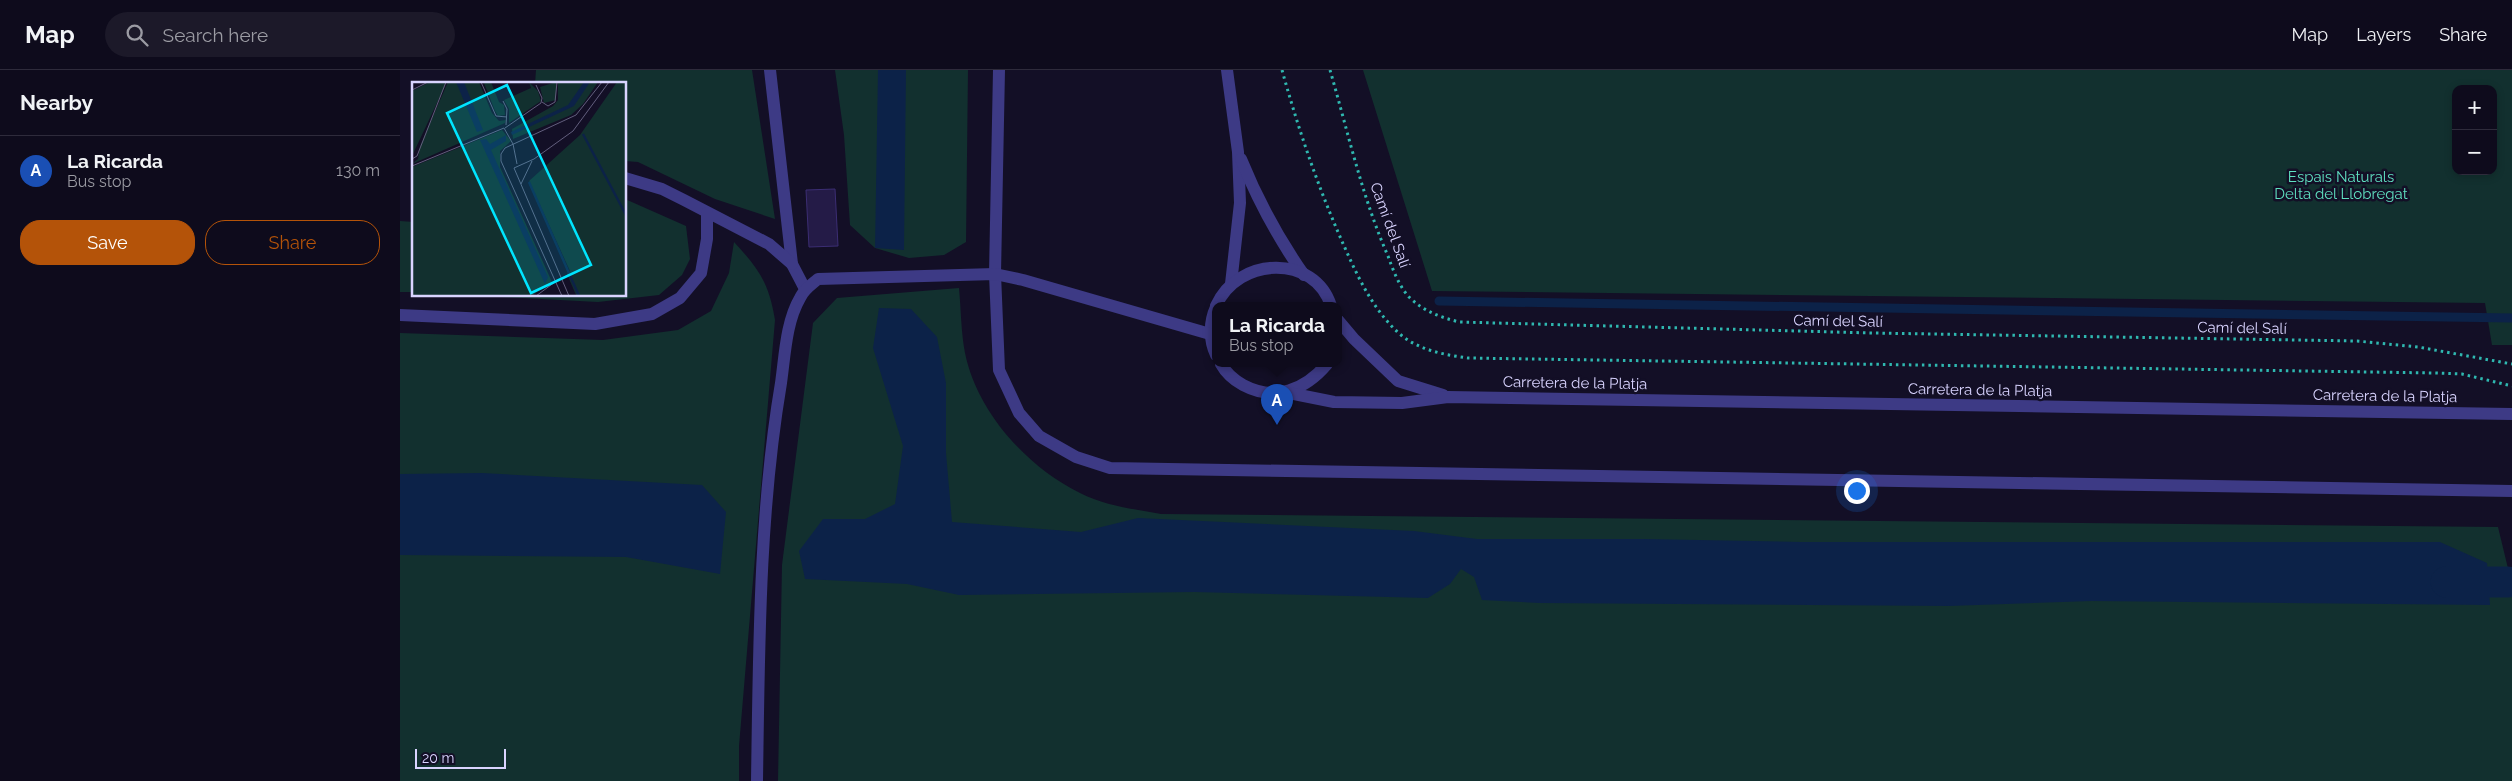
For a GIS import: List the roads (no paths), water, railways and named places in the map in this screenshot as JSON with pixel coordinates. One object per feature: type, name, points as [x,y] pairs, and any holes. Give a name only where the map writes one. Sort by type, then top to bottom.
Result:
[{"type":"street","points":[[770,70],[792,264],[805,289]]},
{"type":"street","points":[[999,70],[995,274],[999,370],[1019,412],[1039,436],[1076,456],[1110,468],[2512,491]]},
{"type":"street","points":[[1226,70],[1238,152],[1240,203],[1231,284]]},
{"type":"street","points":[[1238,152],[1263,210],[1279,240],[1304,275]]},
{"type":"street","points":[[626,178],[662,189],[769,244],[792,264]]},
{"type":"street","points":[[400,316],[595,324],[652,314],[680,298],[701,274],[707,239],[707,213]]},
{"type":"street","points":[[1218,302],[1221,295],[1231,284],[1245,274],[1266,268],[1288,269],[1304,275],[1320,287],[1329,302]]},
{"type":"street","points":[[757,781],[762,608],[774,425],[790,325],[798,299],[805,289],[818,279],[995,274],[1023,280],[1210,334]]},
{"type":"street","points":[[1212,315],[1210,334],[1212,341]]},
{"type":"street","name":"Carretera de la Platja","points":[[1342,325],[1354,339],[1398,381],[1448,397]]},
{"type":"street","points":[[1223,367],[1234,380],[1255,391],[1273,394],[1295,390],[1312,380],[1324,367]]},
{"type":"street","name":"Carretera de la Platja","points":[[1284,392],[1334,402],[1402,403],[1448,397],[2512,414]]},
{"type":"water","points":[[878,70],[906,70],[904,250],[875,248]]},
{"type":"water","points":[[879,308],[911,309],[937,337],[946,383],[946,453],[952,522],[1081,532],[1138,518],[1414,531],[1477,539],[1644,539],[1801,542],[2440,542],[2487,563],[2490,605],[2092,601],[1949,606],[1540,603],[1482,600],[1474,577],[1461,569],[1450,584],[1428,598],[1194,592],[959,595],[907,584],[805,579],[799,551],[823,519],[865,519],[895,504],[903,446],[873,348]]},
{"type":"water","points":[[482,473],[702,485],[726,512],[720,574],[626,557],[400,555],[400,474]]},
{"type":"waterway","points":[[1439,301],[2512,318]]},
{"type":"waterway","points":[[2446,582],[2508,582]]},
{"type":"place","name":"La Ricarda","points":[[1277,425]]},
{"type":"park label","name":"Espais Naturals Delta del Llobregat","points":[[2341,186]]}]
